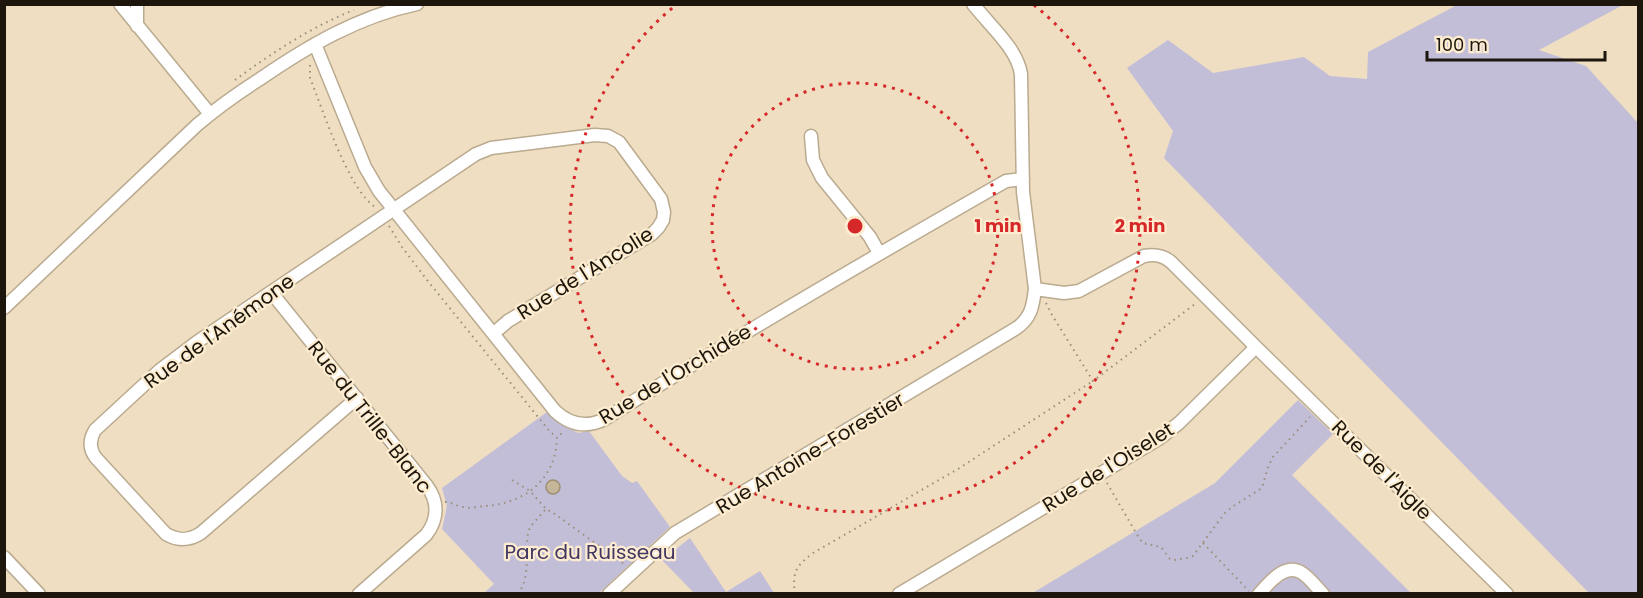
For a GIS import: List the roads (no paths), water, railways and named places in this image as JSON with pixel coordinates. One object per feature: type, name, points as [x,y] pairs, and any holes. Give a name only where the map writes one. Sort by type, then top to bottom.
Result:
[{"type":"street","points":[[120,4],[210,114]]},
{"type":"street","points":[[137,4],[137,26]]},
{"type":"street","points":[[4,308],[210,114],[262,77],[315,44],[358,22],[417,4]]},
{"type":"street","points":[[973,4],[1014,53],[1020,68],[1025,215],[1035,289],[1064,293],[1079,291],[1144,256],[1164,257],[1256,347]]},
{"type":"street","name":"Rue de l'Orchidée","points":[[315,44],[365,167],[374,183],[559,414],[572,422],[591,424],[605,419],[879,253],[1006,181],[1023,179]]},
{"type":"street","name":"Rue de l'Ancolie","points":[[393,209],[487,149],[601,135],[612,138],[621,146],[661,199],[664,212],[661,224],[652,234],[508,321],[494,333]]},
{"type":"street","points":[[811,136],[813,160],[822,178],[870,237],[879,253]]},
{"type":"street","name":"Rue de l'Anémone","points":[[357,399],[201,533],[190,539],[177,539],[166,534],[94,455],[90,444],[95,430],[178,355],[393,209]]},
{"type":"street","name":"Rue Antoine-Forestier","points":[[609,594],[675,533],[1020,326],[1031,313],[1035,289]]},
{"type":"street","name":"Rue du Trille-Blanc","points":[[271,292],[430,490],[434,499],[436,508],[434,523],[426,536],[359,594]]},
{"type":"street","name":"Rue de l'Aigle","points":[[1256,347],[1507,594]]},
{"type":"street","name":"Rue de l'Oiselet","points":[[899,594],[1153,443],[1173,428],[1256,347]]},
{"type":"street","points":[[4,557],[39,594]]},
{"type":"street","points":[[1258,594],[1277,575],[1286,571],[1295,571],[1302,573],[1323,594]]},
{"type":"park label","name":"Parc du Ruisseau","points":[[590,552]]}]
